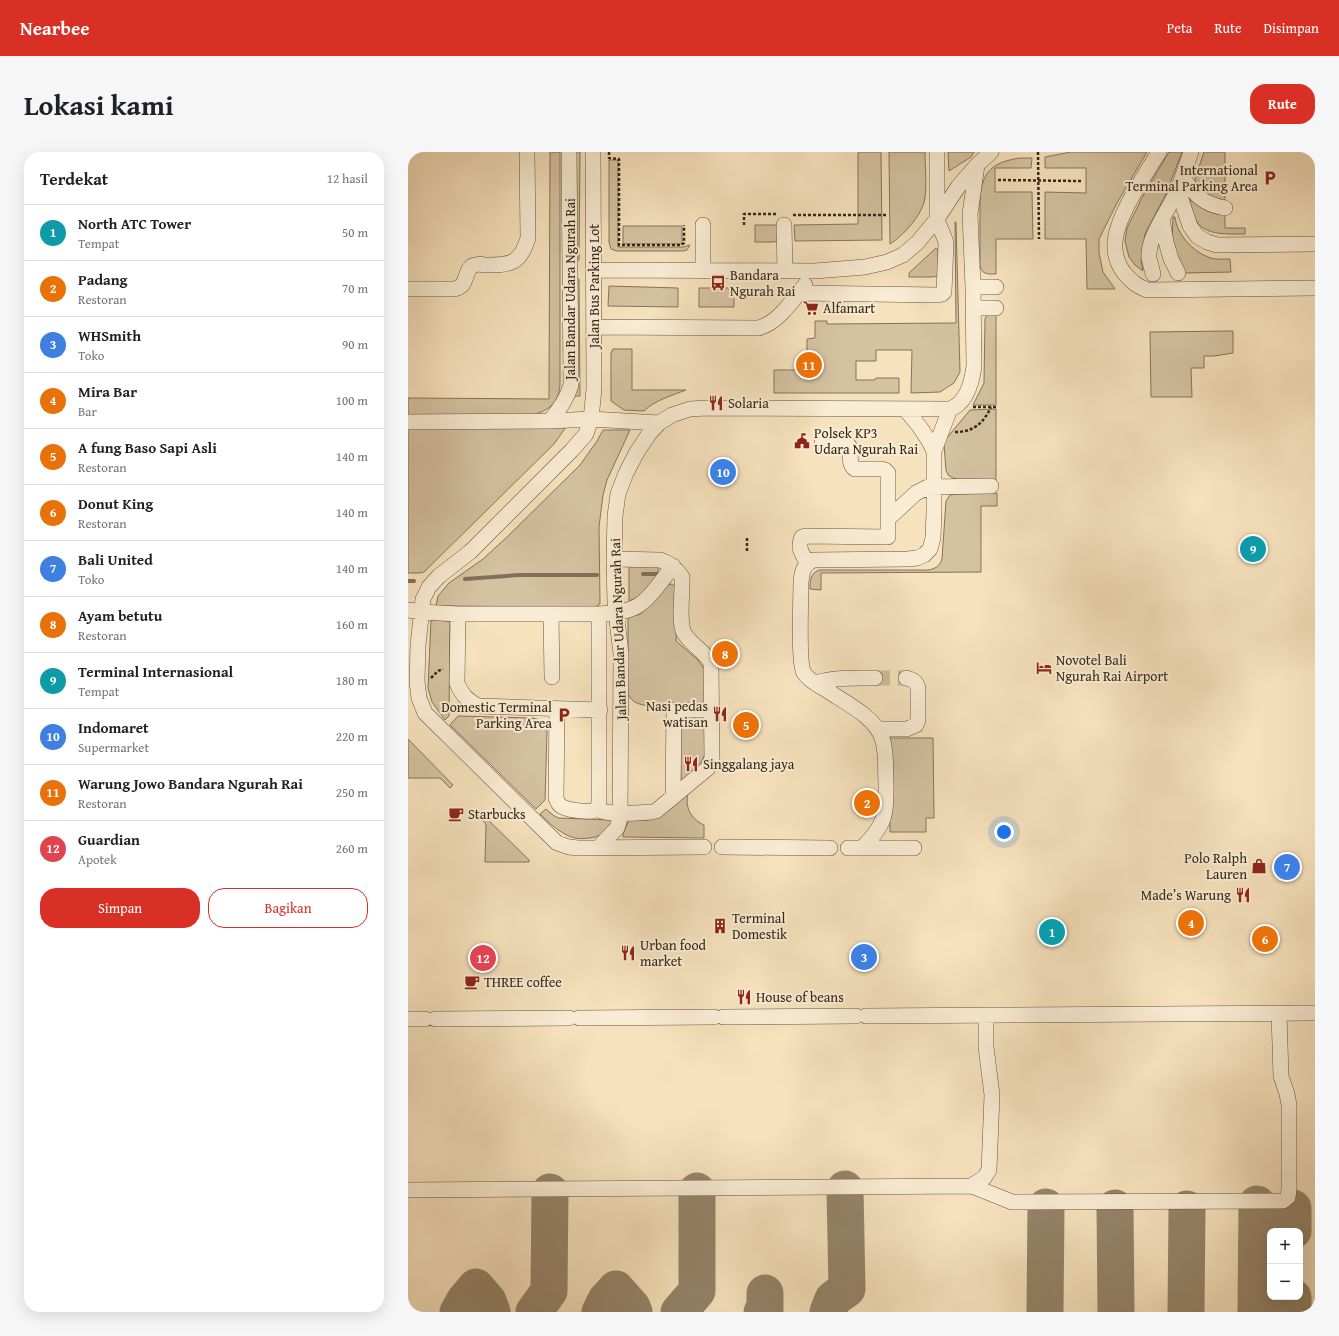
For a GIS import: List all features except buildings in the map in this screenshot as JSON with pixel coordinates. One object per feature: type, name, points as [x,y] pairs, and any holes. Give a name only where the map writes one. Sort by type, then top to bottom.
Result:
[{"type":"street","points":[[408,289],[459,288],[463,284],[473,266],[480,264],[501,265],[510,263],[516,260],[524,251],[528,238],[527,152]]},
{"type":"street","name":"Jalan Bandar Udara Ngurah Rai","points":[[550,421],[564,403],[571,385],[569,152]]},
{"type":"street","name":"Jalan Bus Parking Lot","points":[[591,419],[594,389],[593,152]]},
{"type":"street","points":[[799,293],[942,294],[946,289],[946,243],[938,226],[937,219],[937,152]]},
{"type":"street","points":[[594,270],[815,271],[865,267],[887,262],[903,255],[918,243],[937,219],[958,187],[977,165],[991,152]]},
{"type":"street","points":[[1159,152],[1137,188],[1122,218],[1117,229],[1114,243],[1117,260],[1120,266],[1137,286],[1147,290],[1314,288]]},
{"type":"street","points":[[1153,274],[1149,257],[1154,235],[1181,184],[1191,152]]},
{"type":"street","points":[[914,848],[855,848],[878,831],[884,821],[886,809],[885,748],[878,729],[873,723],[815,683],[804,673],[801,661],[801,582],[804,565],[812,560],[917,558],[924,555],[930,549],[933,538],[935,486],[934,451],[940,432],[955,407],[970,388],[973,378],[973,287],[970,214],[977,165]]},
{"type":"street","points":[[1181,184],[1210,204],[1225,208]]},
{"type":"street","points":[[1181,184],[1190,226],[1197,236],[1207,242],[1217,245],[1314,244]]},
{"type":"street","points":[[785,271],[786,218]]},
{"type":"street","points":[[1162,219],[1171,259],[1178,273]]},
{"type":"street","points":[[703,226],[703,271]]},
{"type":"street","points":[[594,327],[763,327],[772,322],[799,293],[815,271]]},
{"type":"street","points":[[973,287],[996,287]]},
{"type":"street","points":[[973,308],[996,308]]},
{"type":"street","points":[[408,422],[550,421],[591,419],[659,423],[672,415],[690,409],[706,408],[905,409],[955,407]]},
{"type":"street","points":[[905,409],[930,441],[934,451]]},
{"type":"street","points":[[591,419],[586,434],[572,450],[470,552],[439,576],[430,587],[415,611],[418,645],[417,681],[419,698],[425,713],[557,843],[569,847],[598,848],[704,847]]},
{"type":"street","name":"Jalan Bandar Udara Ngurah Rai","points":[[598,848],[617,828],[621,813],[622,654],[616,612],[614,559],[615,516],[618,494],[626,473],[637,452],[659,423]]},
{"type":"street","points":[[822,442],[847,443],[850,449],[850,463],[852,466],[855,468],[881,469],[888,473],[888,559]]},
{"type":"street","points":[[888,519],[916,493],[928,487],[991,486]]},
{"type":"street","points":[[808,562],[800,552],[800,540],[805,536],[888,537]]},
{"type":"street","points":[[558,709],[556,798],[561,807],[589,812],[597,809],[601,811],[621,813],[656,811],[708,768],[710,764],[712,758],[711,663],[709,659],[688,638],[683,629],[682,577],[673,566],[660,560],[614,559]]},
{"type":"street","points":[[415,611],[458,614],[599,614],[616,612],[631,609],[643,603],[673,566]]},
{"type":"street","points":[[458,614],[458,683],[461,692],[467,700],[478,706],[600,710]]},
{"type":"street","points":[[551,614],[552,677]]},
{"type":"street","points":[[597,809],[599,802],[600,710],[599,614]]},
{"type":"street","points":[[815,683],[836,678],[875,678]]},
{"type":"street","points":[[878,729],[907,729],[916,725],[918,720],[918,688],[913,680],[906,678]]},
{"type":"street","points":[[673,798],[674,710],[712,710]]},
{"type":"street","points":[[722,847],[830,848]]},
{"type":"street","points":[[408,1190],[970,1186],[1012,1202],[1278,1201],[1288,1197],[1289,1189],[1289,1105],[1281,1076],[1279,1013]]},
{"type":"street","points":[[408,1019],[1315,1013]]},
{"type":"street","points":[[970,1186],[984,1178],[989,1170],[992,1095],[986,1047],[986,1015]]},
{"type":"path","points":[[609,152],[609,158],[619,159],[620,245],[681,245],[684,243],[684,226]]},
{"type":"path","points":[[1038,152],[1039,239]]},
{"type":"path","points":[[998,180],[1081,181]]},
{"type":"path","points":[[744,225],[744,214],[786,218],[887,215]]},
{"type":"path","points":[[955,407],[996,407]]},
{"type":"path","points":[[940,432],[965,432],[978,426],[987,416],[991,408]]},
{"type":"path","points":[[747,538],[747,553]]},
{"type":"shaded area","points":[[550,152],[560,152],[560,384],[558,396],[548,408],[531,415],[408,417],[408,398],[549,399]]},
{"type":"shaded area","points":[[575,152],[580,152],[579,260],[575,262]]},
{"type":"shaded area","points":[[859,152],[881,152],[882,240],[795,241],[794,225],[858,224]]},
{"type":"shaded area","points":[[889,152],[925,152],[926,181],[925,198],[921,211],[901,236],[890,244]]},
{"type":"shaded area","points":[[948,152],[974,152],[971,157],[949,171]]},
{"type":"shaded area","points":[[1071,152],[1147,152],[1117,203],[1099,239],[1099,253],[1103,272],[1115,289],[1087,289],[1086,239],[1045,239],[1045,192],[1086,193],[1086,168],[1045,168],[1045,157]]},
{"type":"shaded area","points":[[1169,152],[1182,152],[1166,194],[1145,234],[1141,260],[1143,271],[1135,265],[1129,257],[1125,241],[1127,228],[1144,194]]},
{"type":"shaded area","points":[[1204,152],[1225,152],[1225,204],[1216,203],[1195,185],[1195,179]]},
{"type":"shaded area","points":[[1020,158],[1032,158],[1031,168],[995,168],[995,192],[1032,192],[1033,239],[996,239],[996,274],[986,273],[982,271],[980,266],[980,198],[983,181],[986,175],[996,165]]},
{"type":"shaded area","points":[[609,160],[618,160],[618,247],[683,247],[690,245],[687,250],[617,251],[611,249],[609,242]]},
{"type":"shaded area","points":[[1190,199],[1198,206],[1206,210],[1225,215],[1225,228],[1245,228],[1245,234],[1216,233],[1201,226],[1196,220],[1192,211]]},
{"type":"shaded area","points":[[1173,217],[1175,217],[1182,236],[1196,251],[1211,258],[1230,259],[1231,272],[1184,273],[1172,242]]},
{"type":"shaded area","points":[[955,222],[960,372],[954,383],[940,392],[911,393],[912,350],[876,350],[876,361],[856,361],[856,380],[899,378],[899,393],[774,393],[774,370],[807,370],[807,339],[815,338],[815,321],[827,321],[827,324],[956,323]]},
{"type":"shaded area","points":[[755,225],[781,225],[777,241],[755,242]]},
{"type":"shaded area","points":[[623,226],[682,226],[682,244],[623,244]]},
{"type":"shaded area","points":[[936,248],[938,250],[938,276],[909,277],[909,273]]},
{"type":"shaded area","points":[[575,278],[579,279],[580,396],[575,396]]},
{"type":"shaded area","points":[[609,286],[678,288],[678,307],[608,306]]},
{"type":"shaded area","points":[[699,288],[734,288],[734,307],[699,307]]},
{"type":"shaded area","points":[[996,314],[996,405],[973,405],[984,383],[985,319],[987,315]]},
{"type":"shaded area","points":[[1233,331],[1233,353],[1204,356],[1204,368],[1191,368],[1192,397],[1151,397],[1150,332]]},
{"type":"shaded area","points":[[613,349],[632,349],[632,390],[686,390],[658,401],[644,411],[624,410],[611,401],[611,353]]},
{"type":"shaded area","points":[[996,409],[996,481],[959,480],[948,475],[946,470],[944,445],[946,439],[970,410]]},
{"type":"shaded area","points":[[566,427],[554,444],[424,572],[408,573],[408,428]]},
{"type":"shaded area","points":[[603,430],[630,430],[607,480],[603,495],[599,527],[600,604],[595,607],[436,606],[438,596],[449,583],[483,559],[580,465]]},
{"type":"shaded area","points":[[997,493],[997,506],[981,506],[981,572],[821,573],[821,590],[810,589],[810,581],[812,576],[819,570],[928,570],[935,568],[940,564],[942,559],[946,501],[950,495]]},
{"type":"shaded area","points":[[629,566],[658,566],[658,577],[638,597],[629,601]]},
{"type":"shaded area","points":[[671,584],[675,586],[678,594],[676,641],[698,660],[704,669],[706,705],[643,705],[630,698],[628,693],[628,616],[642,613],[668,585]]},
{"type":"shaded area","points":[[431,621],[449,621],[450,623],[449,716],[445,720],[432,702],[428,688]]},
{"type":"shaded area","points":[[680,713],[706,714],[705,754],[692,773],[681,782]]},
{"type":"shaded area","points":[[458,716],[532,718],[538,719],[545,724],[547,733],[545,800],[536,809],[450,725]]},
{"type":"shaded area","points":[[889,738],[933,738],[934,818],[926,818],[926,832],[890,832]]},
{"type":"shaded area","points":[[408,739],[453,785],[450,788],[440,778],[408,778]]},
{"type":"shaded area","points":[[689,790],[687,801],[689,810],[695,819],[704,825],[704,838],[623,837],[629,820],[648,820],[656,818]]},
{"type":"shaded area","points":[[477,809],[529,860],[529,862],[485,862],[486,824],[474,812]]},
{"type":"shaded area","points":[[546,809],[558,818],[613,821],[603,833],[598,836],[581,839],[574,838],[562,832],[540,814]]},
{"type":"waterway","points":[[643,574],[657,574]]},
{"type":"waterway","points":[[465,579],[519,575],[597,575]]},
{"type":"waterway","points":[[408,581],[414,581]]},
{"type":"taxiway","points":[[828,1312],[833,1299],[847,1289],[845,1189]]},
{"type":"taxiway","points":[[679,1312],[697,1291],[697,1191]]},
{"type":"taxiway","points":[[534,1312],[549,1291],[550,1192]]},
{"type":"taxiway","points":[[1256,1312],[1257,1204]]},
{"type":"taxiway","points":[[1045,1312],[1046,1207]]},
{"type":"taxiway","points":[[1115,1208],[1116,1312]]},
{"type":"taxiway","points":[[1293,1208],[1293,1228]]},
{"type":"taxiway","points":[[1186,1312],[1187,1209]]},
{"type":"taxiway","points":[[458,1312],[465,1300],[476,1287],[488,1301],[492,1312]]},
{"type":"taxiway","points":[[600,1312],[606,1300],[616,1289],[632,1307],[634,1312]]},
{"type":"taxiway","points":[[762,1312],[765,1309],[765,1293]]},
{"type":"taxiway","points":[[1293,1300],[1293,1312]]},
{"type":"tunnel","points":[[875,678],[906,678]]},
{"type":"place","name":"International Terminal Parking Area","points":[[1270,178]]},
{"type":"place","name":"Bandara Ngurah Rai","points":[[718,283]]},
{"type":"place","name":"Alfamart","points":[[811,308]]},
{"type":"place","name":"Warung Jowo Bandara Ngurah Rai","points":[[809,365]]},
{"type":"place","name":"Solaria","points":[[716,403]]},
{"type":"place","name":"Polsek KP3 Udara Ngurah Rai","points":[[802,441]]},
{"type":"place","name":"Indomaret","points":[[723,472]]},
{"type":"place","name":"Terminal Internasional","points":[[1253,549]]},
{"type":"place","name":"Ayam betutu","points":[[725,654]]},
{"type":"place","name":"Novotel Bali Ngurah Rai Airport","points":[[1044,668]]},
{"type":"place","name":"Nasi pedas watisan","points":[[720,714]]},
{"type":"place","name":"Domestic Terminal Parking Area","points":[[564,715]]},
{"type":"place","name":"A fung Baso Sapi Asli","points":[[746,725]]},
{"type":"place","name":"Singgalang jaya","points":[[691,764]]},
{"type":"place","name":"Padang","points":[[867,803]]},
{"type":"place","name":"Starbucks","points":[[456,814]]},
{"type":"place","name":"Polo Ralph Lauren","points":[[1259,866]]},
{"type":"place","name":"Bali United","points":[[1287,867]]},
{"type":"place","name":"Made’s Warung","points":[[1243,895]]},
{"type":"place","name":"Mira Bar","points":[[1191,923]]},
{"type":"place","name":"Terminal Domestik","points":[[720,926]]},
{"type":"place","name":"North ATC Tower","points":[[1052,932]]},
{"type":"place","name":"Donut King","points":[[1265,939]]},
{"type":"place","name":"Urban food market","points":[[628,953]]},
{"type":"place","name":"WHSmith","points":[[864,957]]},
{"type":"place","name":"Guardian","points":[[483,958]]},
{"type":"place","name":"THREE coffee","points":[[472,982]]},
{"type":"place","name":"House of beans","points":[[744,997]]}]
